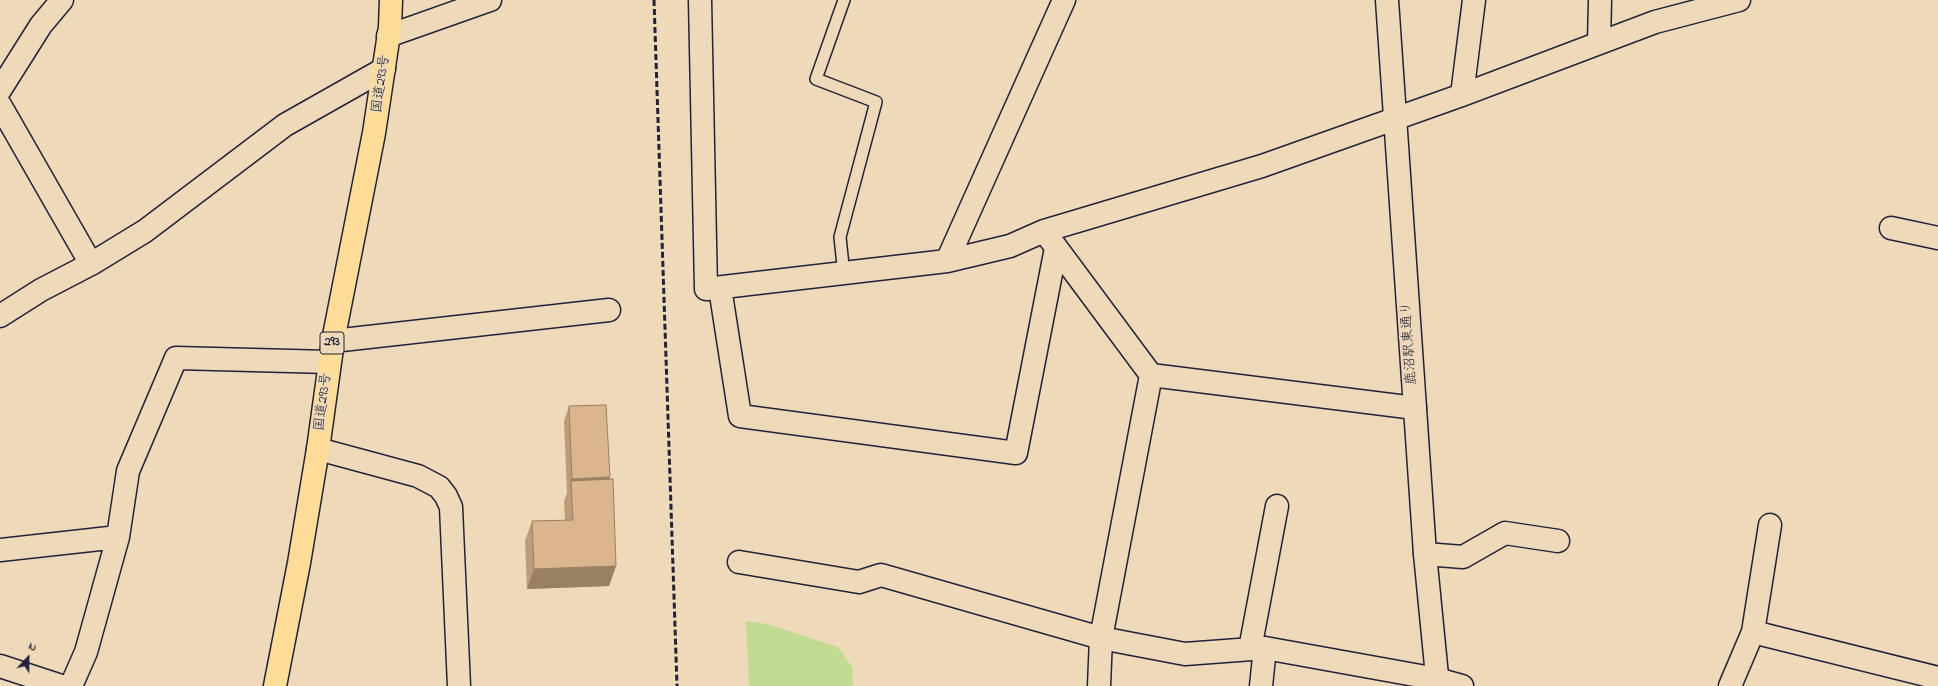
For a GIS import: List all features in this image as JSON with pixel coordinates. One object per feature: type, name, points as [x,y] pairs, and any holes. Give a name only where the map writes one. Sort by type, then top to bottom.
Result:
[{"type":"highway","name":"国道293号","points":[[275,686],[299,563],[318,449],[331,352],[374,133],[384,69],[391,0]]},
{"type":"street","points":[[0,90],[41,25],[62,0]]},
{"type":"street","points":[[388,36],[490,0]]},
{"type":"street","points":[[700,0],[706,289],[844,275],[947,262],[1010,246],[1050,239],[1394,120],[1655,22],[1739,0]]},
{"type":"street","points":[[947,262],[1064,0]]},
{"type":"street","name":"鹿沼駅東通り","points":[[1386,0],[1425,554],[1438,682]]},
{"type":"street","points":[[1462,95],[1474,0]]},
{"type":"street","points":[[1599,43],[1600,0]]},
{"type":"street","points":[[0,316],[41,290],[91,264],[145,232],[285,125],[384,69]]},
{"type":"street","points":[[0,105],[91,264]]},
{"type":"street","points":[[1891,228],[1938,238]]},
{"type":"street","points":[[720,288],[740,416],[1016,453],[1050,239]]},
{"type":"street","points":[[1050,239],[1151,376],[1415,408]]},
{"type":"street","points":[[71,686],[86,652],[118,537],[128,471],[176,358],[331,352],[610,310]]},
{"type":"street","points":[[1099,686],[1100,638],[1151,376]]},
{"type":"street","points":[[318,449],[418,476],[438,486],[446,496],[450,507],[459,686]]},
{"type":"street","points":[[1261,686],[1257,649],[1277,506]]},
{"type":"street","points":[[1730,686],[1753,632],[1770,525]]},
{"type":"street","points":[[1425,554],[1463,557],[1505,534],[1558,541]]},
{"type":"street","points":[[0,550],[118,537]]},
{"type":"street","points":[[739,562],[859,582],[881,575],[1100,638],[1185,654],[1257,649],[1462,686]]},
{"type":"street","points":[[1753,632],[1938,678]]},
{"type":"street","points":[[0,666],[62,686]]},
{"type":"lane","points":[[844,0],[816,80],[876,102],[840,238],[844,275]]},
{"type":"green space","points":[[746,621],[767,624],[838,647],[852,667],[853,686],[749,686]]},
{"type":"building","points":[[606,405],[610,477],[572,479],[569,406]]},
{"type":"building","points":[[613,479],[616,566],[534,569],[532,521],[573,520],[571,481]]},
{"type":"railway","points":[[654,0],[677,686]]}]
